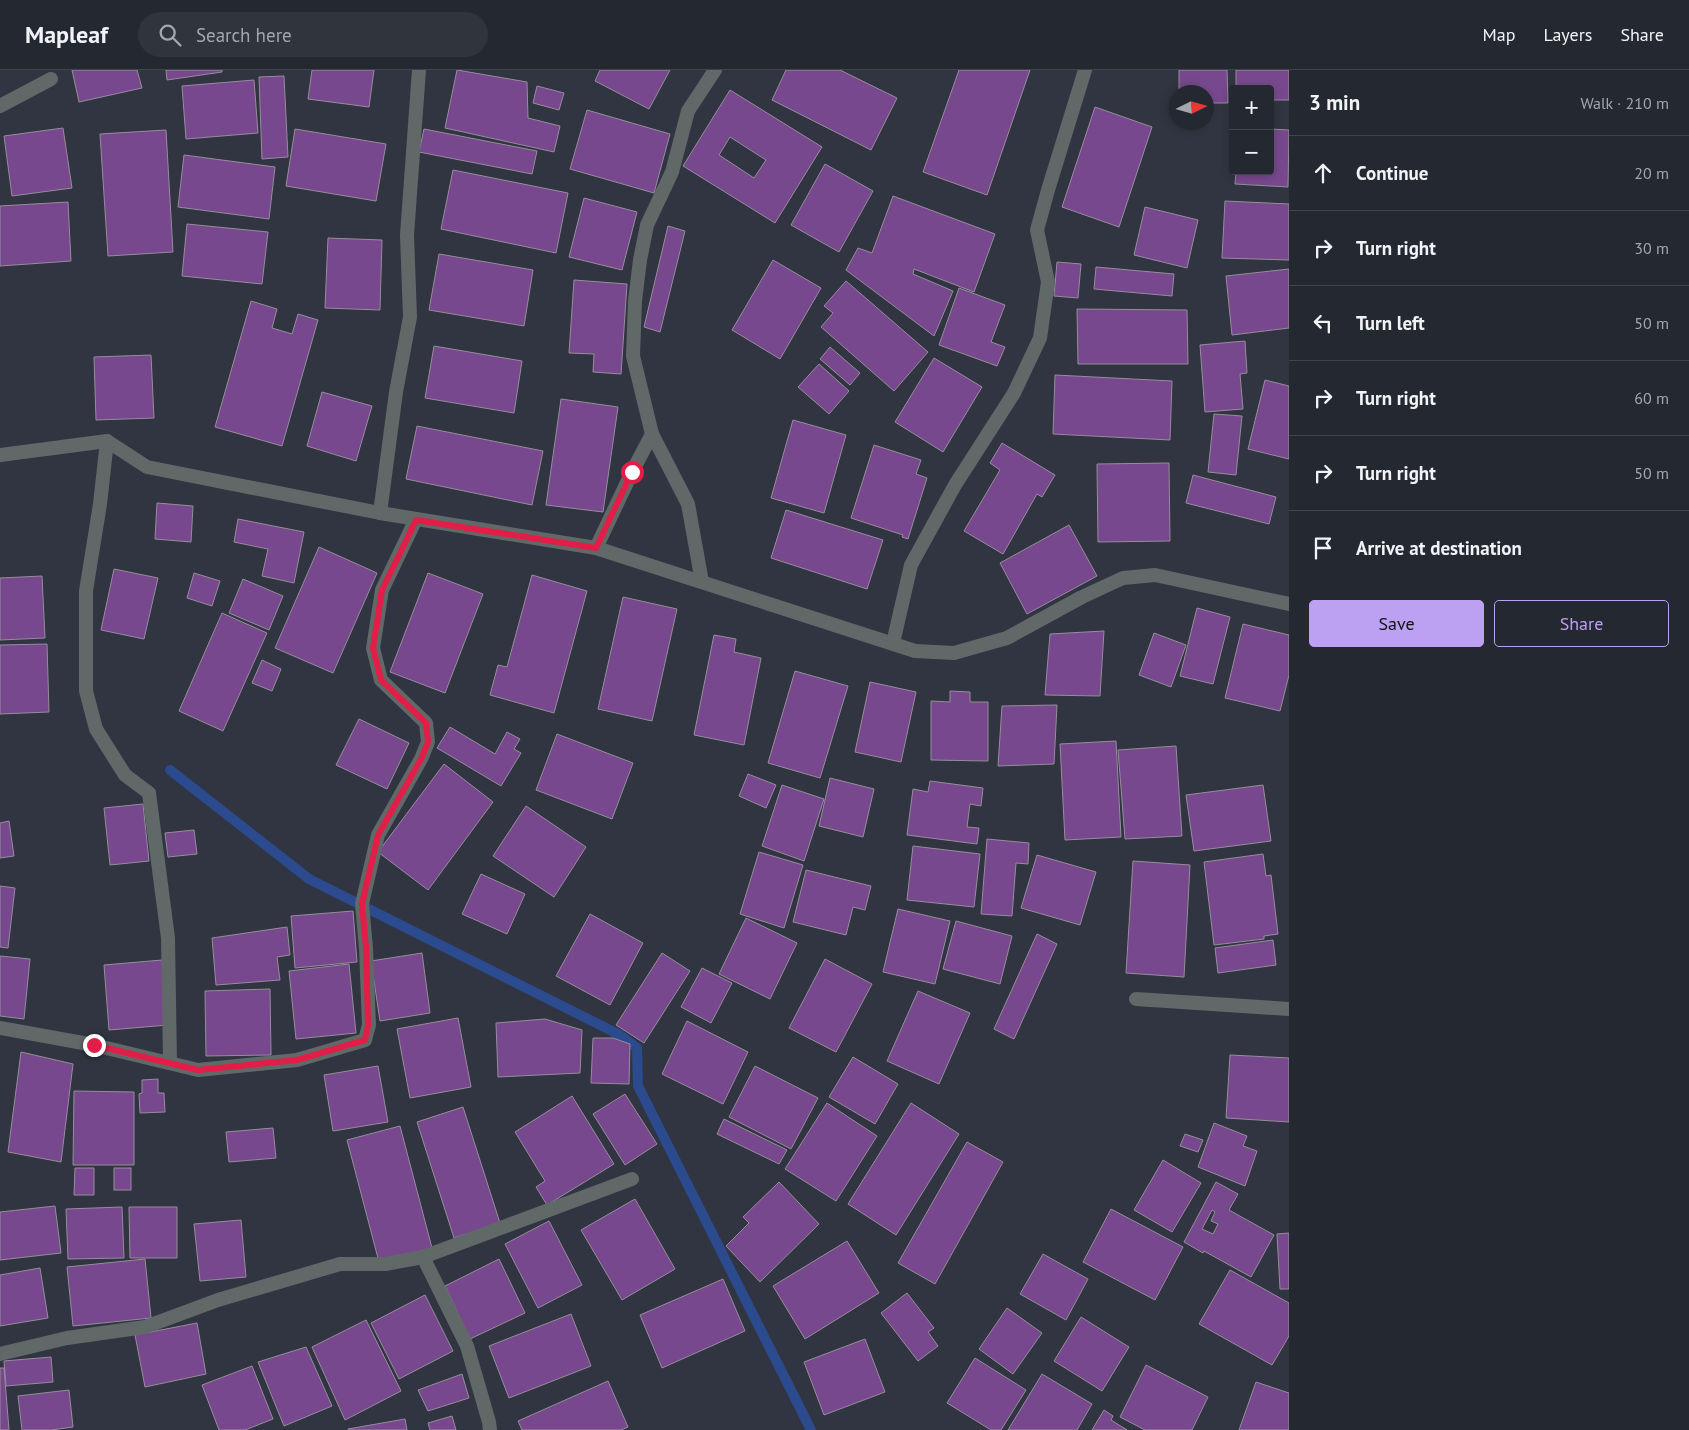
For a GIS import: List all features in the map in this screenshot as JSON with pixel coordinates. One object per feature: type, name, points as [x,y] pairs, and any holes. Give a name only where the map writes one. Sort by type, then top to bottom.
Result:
[{"type":"street","points":[[380,513],[396,392],[410,316],[406,235],[419,70]]},
{"type":"street","points":[[702,582],[688,504],[652,434],[633,356],[635,301],[647,225],[672,172],[688,112],[715,70]]},
{"type":"street","points":[[893,644],[911,565],[955,485],[1014,393],[1040,338],[1048,282],[1037,230],[1085,70]]},
{"type":"street","points":[[0,106],[51,79]]},
{"type":"street","points":[[596,548],[652,434]]},
{"type":"street","points":[[107,441],[100,504],[86,591],[86,691],[96,729],[125,774],[149,793],[168,938],[170,1063]]},
{"type":"street","points":[[0,455],[107,441],[147,467],[416,520],[596,548],[915,651],[954,653],[1007,638],[1082,597],[1123,578],[1155,575],[1289,604]]},
{"type":"street","points":[[0,1028],[94,1045],[198,1070],[297,1060],[365,1040],[368,1025],[366,948],[362,904],[378,835],[421,759],[428,742],[426,723],[381,680],[373,648],[382,590],[416,520]]},
{"type":"street","points":[[1136,1000],[1289,1009]]},
{"type":"street","points":[[0,1354],[67,1338],[144,1327],[218,1300],[340,1264],[385,1264],[423,1257],[632,1179]]},
{"type":"street","points":[[423,1257],[466,1346],[490,1422],[490,1430]]},
{"type":"building","points":[[72,70],[137,70],[142,88],[79,102]]},
{"type":"building","points":[[166,70],[222,70],[222,72],[167,80]]},
{"type":"building","points":[[312,70],[374,70],[369,107],[308,99]]},
{"type":"building","points":[[457,70],[527,82],[528,118],[560,126],[554,152],[445,128]]},
{"type":"building","points":[[600,70],[670,70],[649,109],[595,81]]},
{"type":"building","points":[[786,70],[840,70],[897,98],[871,150],[772,100]]},
{"type":"building","points":[[959,70],[1030,70],[987,195],[923,172]]},
{"type":"building","points":[[1179,70],[1227,70],[1228,103],[1214,103],[1214,85],[1179,85]]},
{"type":"building","points":[[1236,70],[1289,70],[1289,100],[1274,100],[1274,85],[1236,85]]},
{"type":"building","points":[[284,76],[288,157],[262,159],[259,77]]},
{"type":"building","points":[[254,80],[258,133],[186,139],[182,86]]},
{"type":"building","points":[[537,86],[564,93],[559,110],[533,103]]},
{"type":"building","points":[[730,90],[822,147],[775,223],[683,166]],"holes":[[[730,137],[766,160],[754,178],[719,155]]]},
{"type":"building","points":[[1095,107],[1152,127],[1119,227],[1062,207]]},
{"type":"building","points":[[587,110],[670,134],[654,193],[570,169]]},
{"type":"building","points":[[63,128],[72,188],[12,196],[4,136]]},
{"type":"building","points":[[295,129],[386,144],[376,201],[286,186]]},
{"type":"building","points":[[424,129],[537,151],[532,174],[419,152]]},
{"type":"building","points":[[1274,129],[1289,130],[1288,187],[1235,184],[1236,175],[1274,175]]},
{"type":"building","points":[[166,130],[173,252],[108,256],[100,134]]},
{"type":"building","points":[[184,155],[275,167],[269,219],[178,207]]},
{"type":"building","points":[[825,164],[873,191],[839,252],[791,225]]},
{"type":"building","points":[[453,170],[568,193],[556,253],[441,229]]},
{"type":"building","points":[[893,196],[995,234],[974,292],[914,269],[913,274],[953,291],[934,336],[846,270],[858,248],[872,253]]},
{"type":"building","points":[[584,198],[637,212],[622,270],[569,257]]},
{"type":"building","points":[[1225,201],[1289,204],[1289,260],[1222,258]]},
{"type":"building","points":[[68,202],[71,261],[0,266],[0,206]]},
{"type":"building","points":[[1145,207],[1198,220],[1187,268],[1134,255]]},
{"type":"building","points":[[187,224],[268,232],[262,284],[182,276]]},
{"type":"building","points":[[668,226],[685,231],[660,332],[644,327]]},
{"type":"building","points":[[328,238],[382,240],[380,310],[325,308]]},
{"type":"building","points":[[439,254],[533,270],[524,326],[429,310]]},
{"type":"building","points":[[773,260],[821,288],[780,359],[732,330]]},
{"type":"building","points":[[1057,262],[1081,264],[1078,298],[1054,296]]},
{"type":"building","points":[[1096,267],[1174,274],[1172,296],[1094,289]]},
{"type":"building","points":[[1289,269],[1289,328],[1232,335],[1226,276]]},
{"type":"building","points":[[574,280],[627,284],[621,374],[593,372],[594,354],[569,353]]},
{"type":"building","points":[[846,281],[928,352],[894,391],[821,327],[833,313],[824,306]]},
{"type":"building","points":[[959,288],[1005,305],[991,342],[1005,347],[997,366],[939,345]]},
{"type":"building","points":[[251,301],[277,309],[272,328],[292,334],[298,314],[318,320],[282,446],[215,427]]},
{"type":"building","points":[[1077,309],[1187,310],[1188,364],[1078,364]]},
{"type":"building","points":[[1245,341],[1247,373],[1240,374],[1243,409],[1205,412],[1200,345]]},
{"type":"building","points":[[434,346],[522,361],[514,413],[425,398]]},
{"type":"building","points":[[830,347],[860,373],[850,385],[820,359]]},
{"type":"building","points":[[151,355],[154,418],[96,420],[94,357]]},
{"type":"building","points":[[934,358],[982,387],[943,452],[895,422]]},
{"type":"building","points":[[819,364],[849,391],[829,414],[798,387]]},
{"type":"building","points":[[1055,375],[1172,381],[1170,440],[1053,434]]},
{"type":"building","points":[[1265,380],[1289,386],[1289,459],[1248,449]]},
{"type":"building","points":[[322,392],[372,406],[356,461],[307,446]]},
{"type":"building","points":[[561,399],[618,407],[603,512],[546,505]]},
{"type":"building","points":[[1214,414],[1242,416],[1236,475],[1208,472]]},
{"type":"building","points":[[793,420],[846,435],[824,513],[771,498]]},
{"type":"building","points":[[417,426],[543,451],[532,505],[406,479]]},
{"type":"building","points":[[1002,443],[1055,475],[1042,497],[1037,494],[1003,554],[964,531],[1000,470],[990,463]]},
{"type":"building","points":[[874,445],[921,460],[916,474],[927,478],[908,539],[902,537],[903,535],[851,518]]},
{"type":"building","points":[[1169,463],[1170,541],[1098,542],[1097,464]]},
{"type":"building","points":[[1193,475],[1276,497],[1269,524],[1186,503]]},
{"type":"building","points":[[157,503],[193,506],[191,542],[155,539]]},
{"type":"building","points":[[786,510],[883,540],[867,589],[771,558]]},
{"type":"building","points":[[238,519],[304,532],[294,583],[262,576],[268,549],[234,542]]},
{"type":"building","points":[[1069,525],[1097,576],[1027,614],[1000,563]]},
{"type":"building","points":[[319,547],[377,573],[333,673],[275,648]]},
{"type":"building","points":[[114,569],[158,578],[144,639],[101,630]]},
{"type":"building","points":[[194,573],[220,581],[212,606],[187,598]]},
{"type":"building","points":[[428,573],[483,594],[445,693],[390,672]]},
{"type":"building","points":[[532,575],[587,591],[554,713],[490,695],[498,665],[507,667]]},
{"type":"building","points":[[42,576],[45,638],[0,640],[0,578]]},
{"type":"building","points":[[243,579],[283,596],[269,630],[229,613]]},
{"type":"building","points":[[623,597],[677,609],[652,721],[598,709]]},
{"type":"building","points":[[1197,608],[1230,617],[1213,684],[1180,676]]},
{"type":"building","points":[[222,613],[267,633],[223,731],[179,711]]},
{"type":"building","points":[[1243,624],[1289,635],[1289,675],[1280,711],[1225,698]]},
{"type":"building","points":[[1104,631],[1100,696],[1045,695],[1050,634]]},
{"type":"building","points":[[1154,633],[1186,645],[1171,687],[1139,675]]},
{"type":"building","points":[[714,635],[736,639],[734,652],[761,658],[744,745],[694,735]]},
{"type":"building","points":[[47,644],[49,712],[0,714],[0,645]]},
{"type":"building","points":[[262,660],[281,669],[272,691],[252,683]]},
{"type":"building","points":[[795,671],[848,686],[820,778],[768,763]]},
{"type":"building","points":[[870,682],[916,692],[901,762],[855,752]]},
{"type":"building","points":[[950,691],[970,692],[970,702],[988,702],[988,761],[931,760],[931,701],[950,702]]},
{"type":"building","points":[[1057,705],[1054,764],[998,766],[1002,706]]},
{"type":"building","points":[[359,719],[409,743],[387,789],[336,765]]},
{"type":"building","points":[[450,727],[495,754],[507,732],[520,739],[514,749],[521,753],[501,786],[437,748]]},
{"type":"building","points":[[557,734],[633,763],[612,819],[536,790]]},
{"type":"building","points":[[1116,741],[1121,837],[1065,840],[1060,744]]},
{"type":"building","points":[[1176,746],[1182,836],[1125,839],[1118,750]]},
{"type":"building","points":[[444,764],[493,802],[428,890],[378,852]]},
{"type":"building","points":[[748,774],[776,785],[766,808],[739,796]]},
{"type":"building","points":[[830,778],[874,789],[863,837],[819,826]]},
{"type":"building","points":[[930,781],[983,788],[981,806],[970,804],[967,827],[979,828],[977,844],[907,835],[913,789],[928,792]]},
{"type":"building","points":[[782,785],[824,799],[804,861],[762,846]]},
{"type":"building","points":[[1263,785],[1271,841],[1194,851],[1186,795]]},
{"type":"building","points":[[143,804],[149,861],[110,865],[104,808]]},
{"type":"building","points":[[526,806],[586,847],[554,897],[493,856]]},
{"type":"building","points":[[9,821],[14,856],[0,858],[0,823]]},
{"type":"building","points":[[194,830],[197,854],[168,857],[165,833]]},
{"type":"building","points":[[987,839],[1029,843],[1028,864],[1016,863],[1012,916],[981,914]]},
{"type":"building","points":[[913,846],[980,854],[974,907],[907,900]]},
{"type":"building","points":[[759,852],[803,865],[784,928],[740,914]]},
{"type":"building","points":[[1263,854],[1266,876],[1271,875],[1278,934],[1264,936],[1264,939],[1214,945],[1204,862]]},
{"type":"building","points":[[1037,855],[1096,872],[1080,925],[1021,908]]},
{"type":"building","points":[[1133,861],[1190,865],[1184,977],[1126,973]]},
{"type":"building","points":[[806,870],[871,886],[865,910],[853,907],[846,935],[793,922]]},
{"type":"building","points":[[481,874],[525,894],[507,934],[462,914]]},
{"type":"building","points":[[0,886],[15,888],[8,948],[0,947]]},
{"type":"building","points":[[898,909],[950,921],[935,984],[883,972]]},
{"type":"building","points":[[353,911],[357,962],[295,968],[291,916]]},
{"type":"building","points":[[590,914],[643,943],[610,1005],[556,976]]},
{"type":"building","points":[[746,918],[797,943],[770,999],[719,974]]},
{"type":"building","points":[[956,921],[1012,936],[1000,984],[943,969]]},
{"type":"building","points":[[287,927],[290,955],[277,957],[280,980],[216,985],[212,938]]},
{"type":"building","points":[[1037,934],[1057,944],[1014,1039],[994,1029]]},
{"type":"building","points":[[1273,940],[1276,965],[1218,973],[1215,948]]},
{"type":"building","points":[[422,953],[430,1013],[380,1021],[371,961]]},
{"type":"building","points":[[662,953],[690,971],[644,1043],[616,1025]]},
{"type":"building","points":[[0,956],[30,959],[24,1019],[0,1016]]},
{"type":"building","points":[[825,959],[872,984],[836,1052],[789,1028]]},
{"type":"building","points":[[162,960],[168,1025],[109,1030],[104,965]]},
{"type":"building","points":[[349,964],[356,1033],[296,1039],[289,971]]},
{"type":"building","points":[[702,968],[732,983],[711,1023],[681,1007]]},
{"type":"building","points":[[270,989],[271,1055],[206,1056],[205,991]]},
{"type":"building","points":[[918,991],[970,1013],[939,1084],[887,1061]]},
{"type":"building","points":[[458,1018],[471,1087],[410,1098],[397,1029]]},
{"type":"building","points":[[545,1019],[582,1030],[580,1073],[498,1077],[496,1023]]},
{"type":"building","points":[[687,1021],[748,1052],[723,1104],[662,1074]]},
{"type":"building","points":[[593,1038],[613,1038],[630,1044],[629,1084],[591,1083]]},
{"type":"building","points":[[21,1052],[73,1064],[61,1162],[8,1152]]},
{"type":"building","points":[[1230,1055],[1289,1058],[1289,1122],[1226,1118]]},
{"type":"building","points":[[853,1057],[898,1084],[875,1124],[829,1097]]},
{"type":"building","points":[[378,1066],[388,1122],[333,1131],[324,1075]]},
{"type":"building","points":[[755,1066],[818,1098],[791,1149],[729,1117]]},
{"type":"building","points":[[158,1079],[158,1093],[164,1093],[165,1112],[140,1113],[139,1094],[142,1093],[142,1080]]},
{"type":"building","points":[[74,1091],[134,1092],[134,1165],[73,1165]]},
{"type":"building","points":[[625,1094],[657,1144],[625,1165],[593,1114]]},
{"type":"building","points":[[572,1096],[614,1164],[547,1205],[536,1187],[545,1181],[515,1132]]},
{"type":"building","points":[[827,1103],[877,1136],[836,1201],[785,1169]]},
{"type":"building","points":[[911,1103],[959,1134],[896,1235],[848,1204]]},
{"type":"building","points":[[463,1107],[500,1223],[454,1238],[417,1122]]},
{"type":"building","points":[[724,1119],[787,1150],[779,1164],[717,1134]]},
{"type":"building","points":[[1214,1123],[1247,1136],[1243,1146],[1257,1151],[1245,1186],[1198,1167]]},
{"type":"building","points":[[400,1126],[432,1248],[379,1262],[347,1140]]},
{"type":"building","points":[[273,1128],[276,1158],[229,1162],[226,1132]]},
{"type":"building","points":[[1185,1134],[1203,1140],[1198,1152],[1180,1146]]},
{"type":"building","points":[[967,1142],[1003,1162],[935,1284],[898,1263]]},
{"type":"building","points":[[1163,1160],[1201,1183],[1172,1232],[1134,1210]]},
{"type":"building","points":[[75,1168],[94,1168],[94,1195],[74,1195]]},
{"type":"building","points":[[114,1168],[131,1168],[131,1190],[114,1190]]},
{"type":"building","points":[[779,1182],[819,1224],[760,1282],[726,1246],[749,1223],[743,1217]]},
{"type":"building","points":[[1216,1182],[1238,1194],[1229,1210],[1274,1235],[1251,1277],[1184,1242]],"holes":[[[1212,1210],[1215,1212],[1211,1221],[1218,1224],[1213,1234],[1202,1229]]]},
{"type":"building","points":[[635,1199],[675,1269],[622,1300],[581,1230]]},
{"type":"building","points":[[55,1206],[61,1253],[0,1260],[0,1212]]},
{"type":"building","points":[[122,1207],[124,1258],[68,1259],[66,1209]]},
{"type":"building","points":[[129,1207],[177,1207],[177,1258],[130,1258]]},
{"type":"building","points":[[1111,1209],[1183,1247],[1155,1300],[1083,1262]]},
{"type":"building","points":[[241,1220],[246,1277],[200,1281],[194,1224]]},
{"type":"building","points":[[549,1221],[582,1285],[538,1308],[505,1244]]},
{"type":"building","points":[[1289,1233],[1289,1289],[1280,1289],[1277,1234]]},
{"type":"building","points":[[847,1241],[879,1293],[805,1339],[773,1286]]},
{"type":"building","points":[[1043,1254],[1088,1279],[1066,1320],[1020,1294]]},
{"type":"building","points":[[145,1259],[151,1318],[73,1326],[67,1267]]},
{"type":"building","points":[[499,1259],[525,1313],[470,1339],[445,1286]]},
{"type":"building","points":[[40,1268],[48,1318],[0,1326],[0,1275]]},
{"type":"building","points":[[1230,1270],[1289,1303],[1289,1336],[1272,1365],[1199,1324]]},
{"type":"building","points":[[723,1279],[745,1331],[662,1368],[640,1315]]},
{"type":"building","points":[[907,1293],[934,1328],[928,1332],[938,1346],[918,1361],[881,1313]]},
{"type":"building","points":[[425,1295],[453,1351],[399,1379],[371,1323]]},
{"type":"building","points":[[1007,1308],[1042,1333],[1013,1374],[979,1349]]},
{"type":"building","points":[[571,1314],[591,1366],[509,1398],[489,1346]]},
{"type":"building","points":[[1081,1317],[1129,1347],[1102,1391],[1054,1361]]},
{"type":"building","points":[[366,1320],[401,1391],[345,1420],[312,1347]]},
{"type":"building","points":[[197,1323],[206,1374],[145,1387],[135,1335]]},
{"type":"building","points":[[865,1339],[885,1392],[824,1415],[804,1362]]},
{"type":"building","points":[[306,1347],[332,1406],[284,1426],[258,1362]]},
{"type":"building","points":[[51,1357],[53,1382],[6,1386],[4,1361]]},
{"type":"building","points":[[975,1358],[1026,1390],[1001,1430],[991,1430],[947,1403]]},
{"type":"building","points":[[1146,1365],[1208,1397],[1192,1430],[1145,1430],[1120,1417]]},
{"type":"building","points":[[252,1366],[273,1419],[245,1430],[219,1430],[202,1385]]},
{"type":"building","points":[[0,1368],[4,1368],[9,1430],[0,1430]]},
{"type":"building","points":[[462,1374],[469,1398],[428,1411],[418,1390]]},
{"type":"building","points":[[1042,1374],[1092,1404],[1077,1430],[1008,1430]]},
{"type":"building","points":[[608,1381],[628,1427],[621,1430],[522,1430],[518,1421]]},
{"type":"building","points":[[1256,1382],[1289,1393],[1289,1430],[1239,1430]]},
{"type":"building","points":[[69,1390],[73,1427],[51,1430],[22,1430],[18,1396]]},
{"type":"building","points":[[1104,1410],[1113,1416],[1111,1420],[1127,1430],[1092,1430]]},
{"type":"building","points":[[452,1416],[456,1430],[430,1430],[428,1423]]},
{"type":"building","points":[[405,1419],[407,1430],[348,1430],[348,1429]]},
{"type":"waterway","points":[[170,770],[309,879],[620,1035],[637,1048],[638,1086],[811,1430]]},
{"type":"route","points":[[94,1045],[198,1070],[297,1060],[365,1040],[368,1025],[366,948],[362,904],[378,835],[421,759],[428,742],[426,723],[381,680],[373,648],[382,590],[416,520],[596,548],[632,472]]}]
